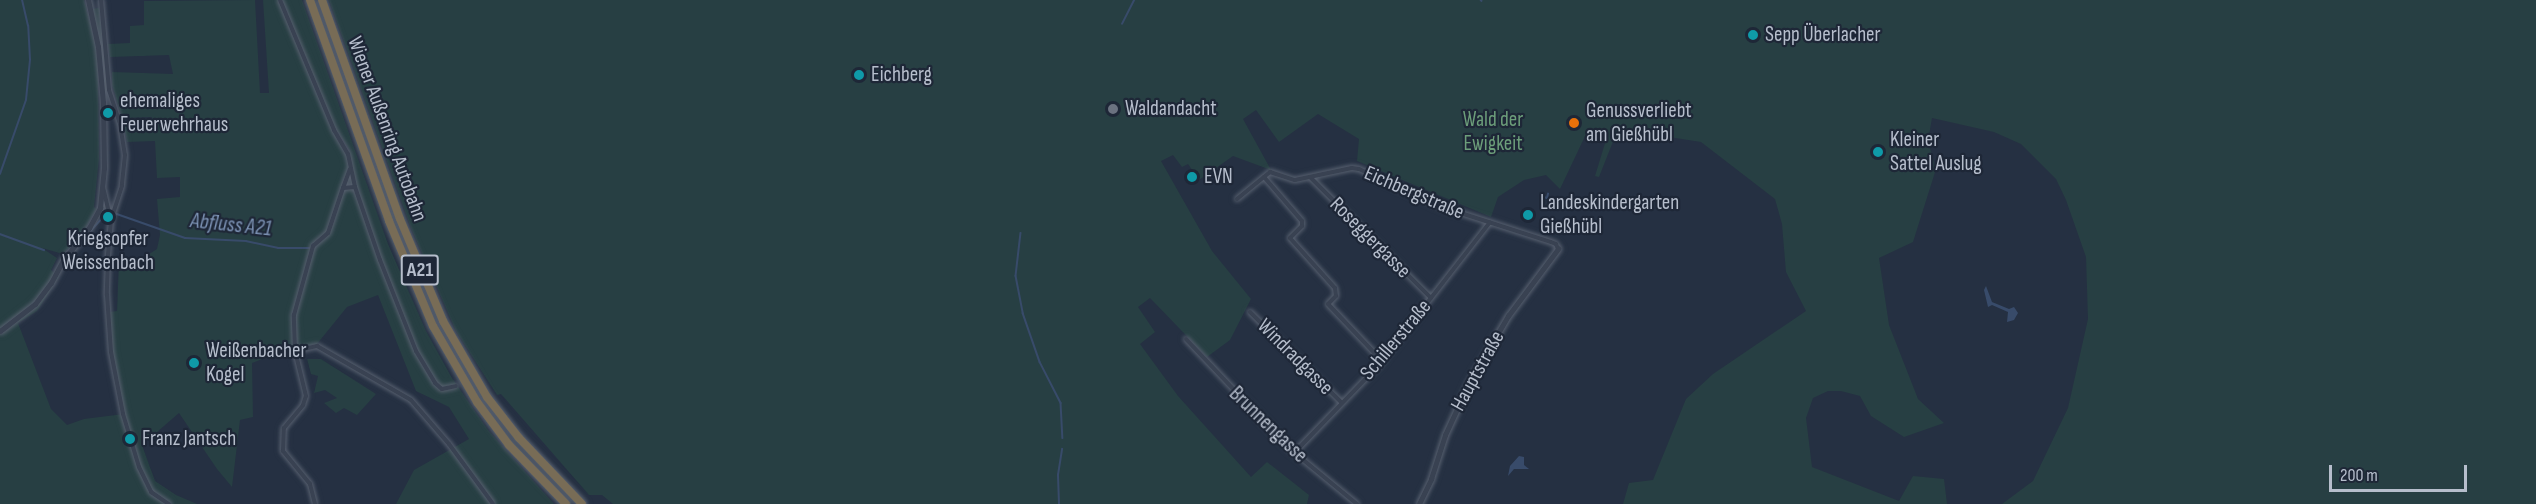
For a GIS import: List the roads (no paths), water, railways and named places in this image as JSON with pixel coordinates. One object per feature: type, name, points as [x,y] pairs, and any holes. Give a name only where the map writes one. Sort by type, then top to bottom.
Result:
[{"type":"highway","name":"Wiener Außenring Autobahn","points":[[310,0],[389,221],[433,326],[484,411],[509,445],[566,504]]},
{"type":"highway","name":"Wiener Außenring Autobahn","points":[[322,0],[400,219],[443,321],[487,397],[519,438],[582,504]]},
{"type":"street","points":[[0,331],[35,304],[51,283],[64,259],[89,228],[100,208],[103,186],[103,103],[98,47],[87,0]]},
{"type":"street","points":[[101,0],[109,90],[120,124],[125,155],[122,186],[111,220],[107,295],[111,352],[123,414],[139,467],[151,492],[169,504]]},
{"type":"street","points":[[280,0],[334,130],[348,154],[355,187],[390,288],[416,351],[435,383],[442,389],[456,387]]},
{"type":"street","points":[[103,103],[109,90]]},
{"type":"street","points":[[315,504],[309,484],[283,451],[284,428],[303,405],[306,396],[296,351],[296,301],[313,246],[328,233],[351,167]]},
{"type":"street","name":"Eichbergstraße","points":[[1264,177],[1270,172],[1294,180],[1359,169],[1442,207],[1551,242],[1556,244],[1558,249]]},
{"type":"street","points":[[1237,199],[1264,177],[1302,221],[1302,226],[1290,238],[1335,288],[1336,296],[1328,304],[1382,361]]},
{"type":"street","name":"Roseggergasse","points":[[1310,177],[1431,298]]},
{"type":"street","points":[[103,186],[111,220]]},
{"type":"street","points":[[343,188],[355,187]]},
{"type":"street","name":"Schillerstraße","points":[[1295,452],[1382,361],[1490,222]]},
{"type":"street","name":"Hauptstraße","points":[[1419,504],[1431,479],[1445,435],[1468,383],[1508,316],[1558,249]]},
{"type":"street","name":"Windradgasse","points":[[1250,312],[1341,402]]},
{"type":"street","name":"Brunnengasse","points":[[1186,339],[1295,452],[1357,504]]},
{"type":"street","points":[[296,351],[317,346],[411,400],[449,444],[493,504]]},
{"type":"water","points":[[1986,286],[1992,302],[2009,309],[2014,307],[2018,313],[2014,320],[2007,322],[2008,312],[1992,305],[1988,307],[1984,290]]},
{"type":"water","points":[[1519,456],[1524,457],[1524,465],[1529,469],[1514,469],[1508,476],[1510,466]]},
{"type":"waterway","points":[[0,174],[26,100],[30,60],[28,26],[22,0]]},
{"type":"waterway","points":[[1122,24],[1134,0]]},
{"type":"waterway","points":[[1544,197],[1547,198],[1548,194]]},
{"type":"waterway","name":"Abfluss A21","points":[[117,214],[185,238],[246,241],[278,248],[309,248]]},
{"type":"waterway","name":"Abfluss A21","points":[[78,245],[103,217]]},
{"type":"waterway","points":[[1021,233],[1016,276],[1023,313],[1040,362],[1061,403],[1063,438]]},
{"type":"waterway","name":"Abfluss A21","points":[[0,234],[44,250]]},
{"type":"waterway","points":[[1059,504],[1058,475],[1062,449]]},
{"type":"place","name":"Sepp Überlacher","points":[[1753,35]]},
{"type":"place","name":"Eichberg","points":[[859,75]]},
{"type":"place","name":"Waldandacht","points":[[1113,109]]},
{"type":"place","name":"ehemaliges Feuerwehrhaus","points":[[108,113]]},
{"type":"place","name":"Genussverliebt am Gießhübl","points":[[1574,123]]},
{"type":"place","name":"Kleiner Sattel Auslug","points":[[1878,152]]},
{"type":"place","name":"EVN","points":[[1192,177]]},
{"type":"place","name":"Landeskindergarten Gießhübl","points":[[1528,215]]},
{"type":"place","name":"Kriegsopfer Weissenbach","points":[[108,217]]},
{"type":"place","name":"Weißenbacher Kogel","points":[[194,363]]},
{"type":"place","name":"Franz Jantsch","points":[[130,439]]},
{"type":"park label","name":"Wald der Ewigkeit","points":[[1493,132]]}]
